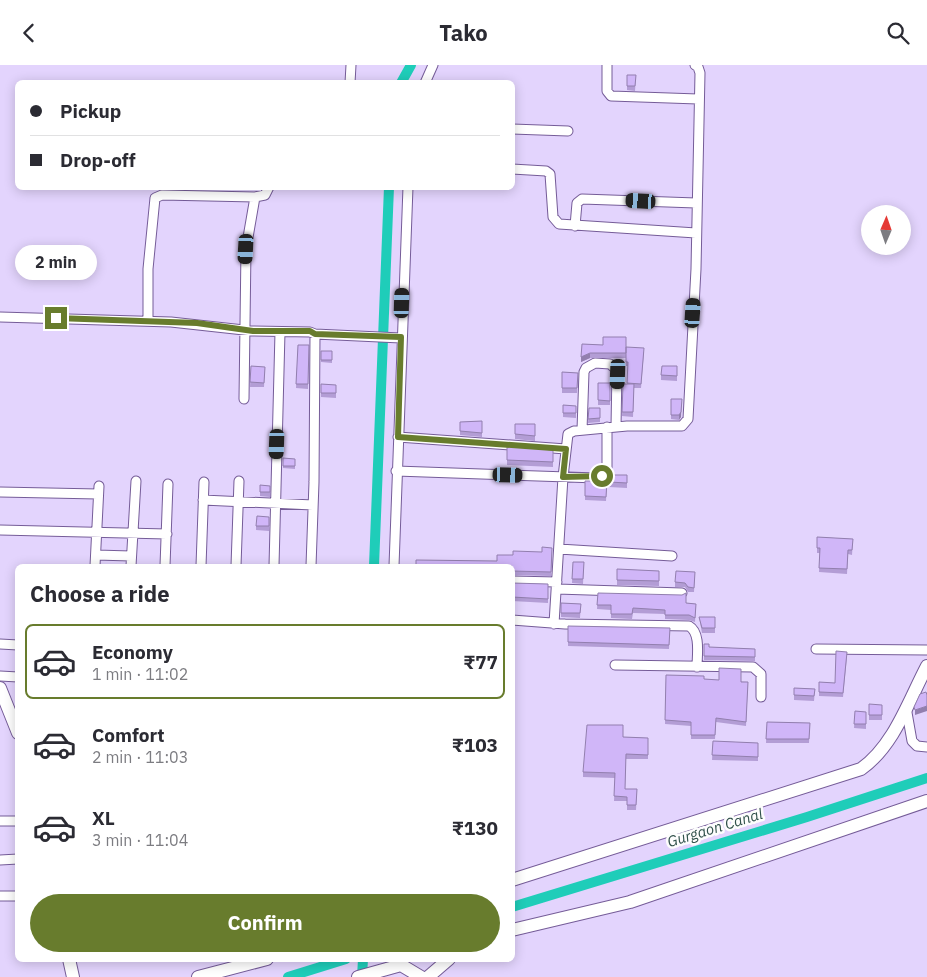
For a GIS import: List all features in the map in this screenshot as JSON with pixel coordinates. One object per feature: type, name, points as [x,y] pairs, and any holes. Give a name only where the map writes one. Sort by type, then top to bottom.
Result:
[{"type":"street","points":[[350,80],[351,65]]},
{"type":"street","points":[[426,80],[433,65]]},
{"type":"street","points":[[607,65],[607,91],[611,96],[698,99]]},
{"type":"street","points":[[554,624],[563,477],[568,434],[582,430],[612,427],[679,426],[687,423],[696,233],[700,73],[695,65]]},
{"type":"street","points":[[515,129],[568,131]]},
{"type":"street","points":[[515,169],[546,171],[550,174],[554,221],[559,224],[696,233]]},
{"type":"street","points":[[148,321],[149,263],[155,198],[162,195],[255,197],[266,195],[268,190]]},
{"type":"street","points":[[394,564],[408,190]]},
{"type":"street","points":[[244,399],[246,249],[255,197]]},
{"type":"street","points":[[575,226],[577,203],[586,198],[696,203]]},
{"type":"street","points":[[0,317],[197,323],[245,331],[310,331],[315,334],[401,337]]},
{"type":"street","points":[[274,564],[280,332]]},
{"type":"street","points":[[310,564],[317,340],[315,334]]},
{"type":"street","points":[[396,471],[597,478],[606,473],[612,427],[617,370],[610,364],[594,363],[586,368],[584,372],[582,430]]},
{"type":"street","points":[[398,437],[566,449]]},
{"type":"street","points":[[131,564],[136,481]]},
{"type":"street","points":[[236,564],[239,481]]},
{"type":"street","points":[[201,564],[204,482]]},
{"type":"street","points":[[166,564],[168,484]]},
{"type":"street","points":[[0,492],[98,490],[95,564]]},
{"type":"street","points":[[203,499],[313,505]]},
{"type":"street","points":[[0,530],[167,534]]},
{"type":"street","points":[[559,549],[672,556]]},
{"type":"street","points":[[96,555],[131,556]]},
{"type":"street","points":[[515,581],[557,586],[682,593]]},
{"type":"street","points":[[515,620],[554,624],[689,626],[696,636],[697,667]]},
{"type":"street","points":[[0,644],[15,645]]},
{"type":"street","points":[[816,649],[927,650]]},
{"type":"street","points":[[615,665],[756,668],[761,674],[761,697]]},
{"type":"street","points":[[515,879],[861,769],[871,762],[884,745],[927,665]]},
{"type":"street","points":[[0,676],[15,677]]},
{"type":"street","points":[[0,688],[15,726]]},
{"type":"street","points":[[906,707],[912,741],[917,746],[927,747]]},
{"type":"street","points":[[515,929],[630,901],[927,801]]},
{"type":"street","points":[[0,821],[15,821]]},
{"type":"street","points":[[0,860],[15,859]]},
{"type":"street","points":[[0,896],[15,897]]},
{"type":"street","points":[[70,962],[73,977]]},
{"type":"street","points":[[198,977],[256,962]]},
{"type":"street","points":[[428,977],[446,962]]},
{"type":"street","points":[[358,977],[401,965],[422,977]]},
{"type":"building","points":[[627,75],[636,75],[635,86],[627,86]]},
{"type":"building","points":[[603,337],[626,337],[626,353],[590,353],[581,357],[582,344],[603,345]]},
{"type":"building","points":[[298,345],[309,345],[308,384],[296,384]]},
{"type":"building","points":[[626,347],[644,348],[641,384],[627,383],[628,362],[626,362]]},
{"type":"building","points":[[321,351],[332,351],[332,360],[321,360]]},
{"type":"building","points":[[251,366],[265,367],[264,383],[250,382]]},
{"type":"building","points":[[662,366],[677,366],[677,376],[661,375]]},
{"type":"building","points":[[562,372],[578,373],[577,388],[562,388]]},
{"type":"building","points":[[598,383],[610,383],[610,401],[598,400]]},
{"type":"building","points":[[321,384],[336,385],[336,393],[321,393]]},
{"type":"building","points":[[623,384],[634,384],[633,412],[622,412]]},
{"type":"building","points":[[671,399],[682,399],[679,415],[671,415]]},
{"type":"building","points":[[563,405],[576,406],[576,413],[563,413]]},
{"type":"building","points":[[589,408],[600,408],[600,418],[588,419]]},
{"type":"building","points":[[482,421],[482,433],[460,431],[460,422]]},
{"type":"building","points":[[515,424],[535,424],[535,436],[515,434]]},
{"type":"building","points":[[507,446],[553,450],[553,462],[507,460]]},
{"type":"building","points":[[283,458],[295,459],[295,466],[283,466]]},
{"type":"building","points":[[610,475],[627,475],[627,483],[609,482]]},
{"type":"building","points":[[585,481],[607,481],[606,497],[585,496]]},
{"type":"building","points":[[260,485],[270,486],[270,492],[260,492]]},
{"type":"building","points":[[257,516],[269,517],[269,526],[256,526]]},
{"type":"building","points":[[817,537],[853,539],[852,550],[848,550],[847,569],[819,568],[820,548],[817,548]]},
{"type":"building","points":[[542,547],[552,548],[551,572],[515,571],[515,564],[416,564],[416,560],[497,561],[497,555],[513,555],[513,551],[542,552]]},
{"type":"building","points":[[573,562],[584,562],[583,579],[572,579]]},
{"type":"building","points":[[617,569],[659,571],[659,581],[617,580]]},
{"type":"building","points":[[676,571],[695,572],[694,588],[688,587],[685,583],[675,582]]},
{"type":"building","points":[[515,583],[548,584],[548,599],[515,597]]},
{"type":"building","points":[[598,593],[682,595],[686,593],[686,603],[696,604],[695,618],[689,615],[665,615],[665,610],[633,608],[632,614],[611,614],[611,605],[597,605]]},
{"type":"building","points":[[561,603],[581,604],[580,613],[561,613]]},
{"type":"building","points":[[699,617],[715,617],[715,628],[702,628]]},
{"type":"building","points":[[568,626],[670,628],[669,645],[568,642]]},
{"type":"building","points":[[704,644],[709,644],[709,647],[755,649],[755,657],[704,656]]},
{"type":"building","points":[[836,651],[847,652],[843,693],[819,692],[819,682],[835,683]]},
{"type":"building","points":[[719,668],[741,669],[741,682],[748,682],[746,722],[716,718],[715,735],[691,735],[691,722],[665,720],[666,675],[704,676],[704,679],[719,680]]},
{"type":"building","points":[[794,688],[815,689],[814,696],[794,695]]},
{"type":"building","points":[[926,692],[927,706],[915,710],[914,707],[920,694]]},
{"type":"building","points":[[869,704],[882,705],[882,715],[869,715]]},
{"type":"building","points":[[855,711],[866,712],[866,724],[854,724]]},
{"type":"building","points":[[767,722],[810,723],[809,739],[766,739]]},
{"type":"building","points":[[587,725],[623,725],[623,737],[648,738],[648,755],[626,754],[625,789],[637,789],[636,805],[627,805],[627,797],[614,796],[615,773],[583,772]]},
{"type":"building","points":[[713,741],[758,743],[758,757],[712,755]]},
{"type":"waterway","points":[[403,80],[411,65]]},
{"type":"waterway","points":[[374,564],[389,190]]},
{"type":"waterway","name":"Gurgaon Canal","points":[[515,906],[807,817],[927,778]]},
{"type":"waterway","points":[[288,977],[336,962]]},
{"type":"waterway","points":[[362,977],[363,962]]},
{"type":"route","points":[[56,318],[197,323],[245,331],[310,331],[315,334],[401,337],[398,437],[566,449],[563,477],[597,478],[602,476]]}]
